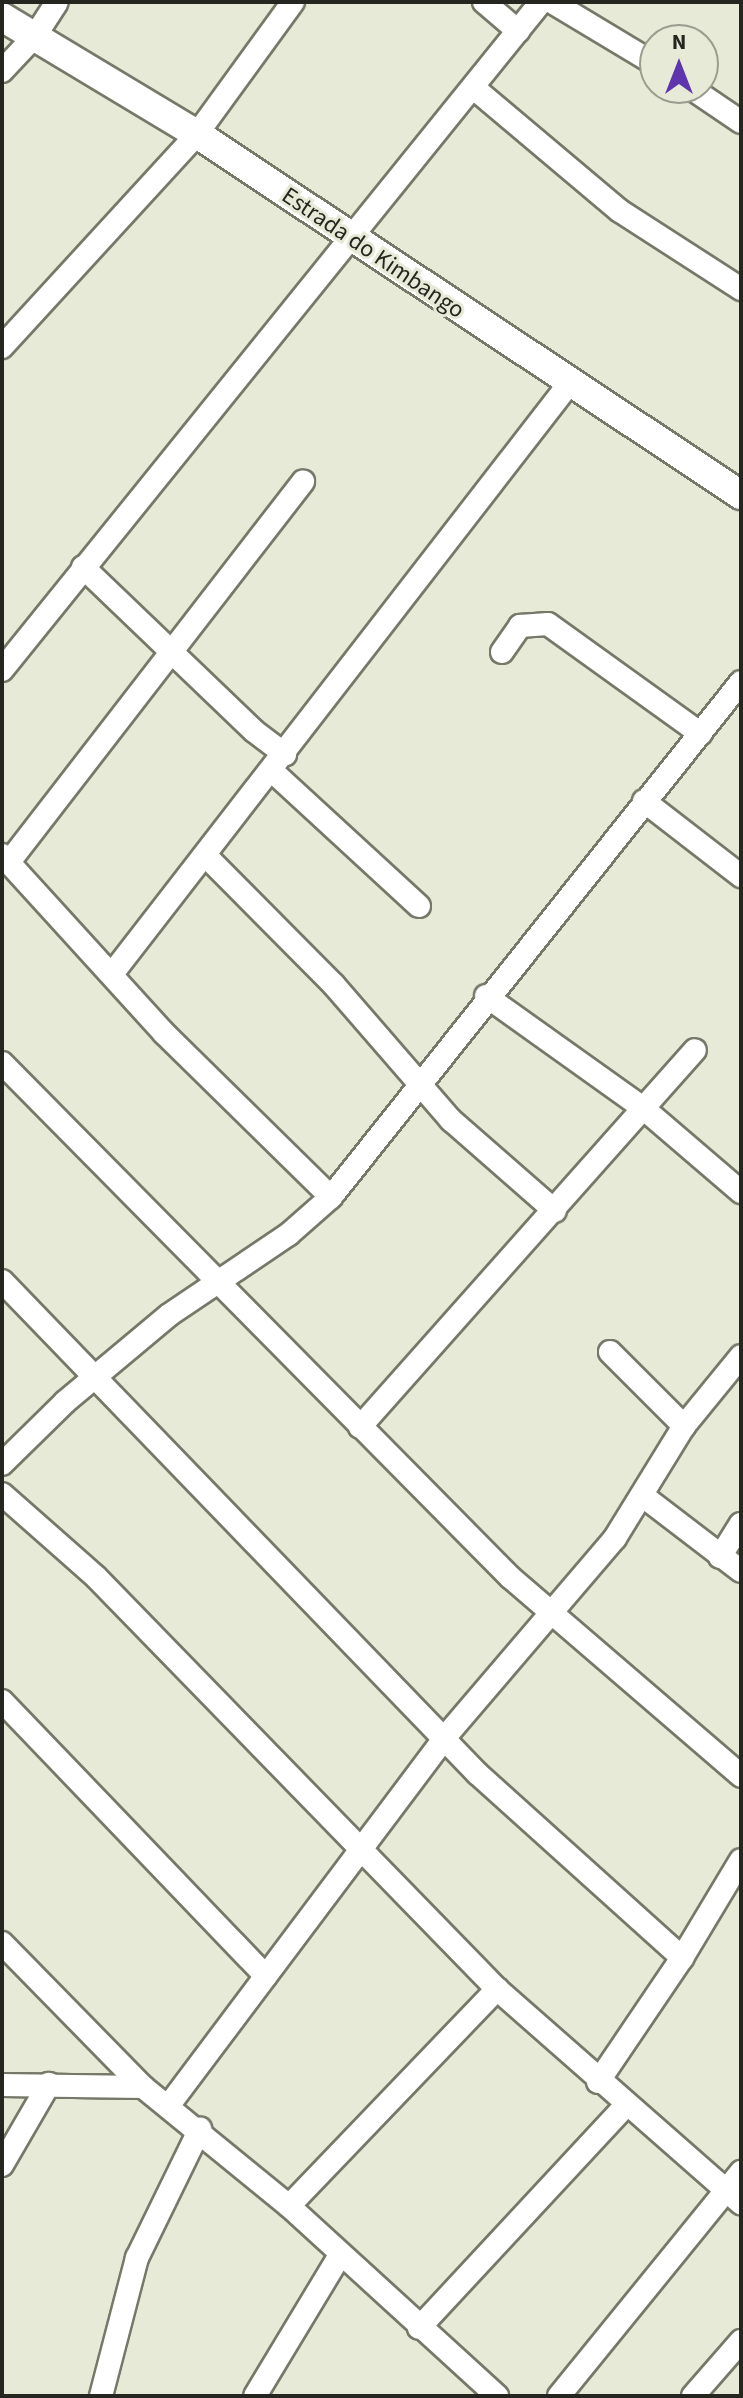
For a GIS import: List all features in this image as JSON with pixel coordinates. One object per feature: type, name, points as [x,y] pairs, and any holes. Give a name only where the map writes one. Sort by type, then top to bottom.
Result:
[{"type":"street","points":[[2,71],[35,36],[57,2]]},
{"type":"street","points":[[2,347],[197,134],[293,2]]},
{"type":"street","points":[[484,2],[518,31]]},
{"type":"street","points":[[2,670],[475,89],[541,2]]},
{"type":"street","points":[[552,2],[639,54]]},
{"type":"street","name":"Estrada do Kimbango","points":[[2,17],[197,134],[741,495]]},
{"type":"street","points":[[475,89],[620,211],[741,289]]},
{"type":"street","points":[[715,104],[741,122]]},
{"type":"street","points":[[112,974],[278,762],[386,613],[572,380]]},
{"type":"street","points":[[303,481],[6,858],[228,1098],[331,1197]]},
{"type":"street","points":[[83,567],[173,649],[419,906]]},
{"type":"street","points":[[502,652],[520,626],[548,624],[701,734]]},
{"type":"street","points":[[2,1464],[96,1375],[218,1280],[289,1234],[331,1197],[486,996],[741,682]]},
{"type":"street","points":[[644,801],[741,876]]},
{"type":"street","points":[[206,856],[291,939],[489,1157],[555,1211]]},
{"type":"street","points":[[486,996],[643,1108],[741,1192]]},
{"type":"street","points":[[360,1427],[695,1050]]},
{"type":"street","points":[[2,1063],[360,1427],[551,1611],[741,1776]]},
{"type":"street","points":[[2,1281],[446,1736],[478,1774],[682,1958]]},
{"type":"street","points":[[610,1352],[684,1426]]},
{"type":"street","points":[[169,2105],[361,1854],[446,1736],[615,1538],[684,1426],[741,1356]]},
{"type":"street","points":[[2,1494],[96,1577],[361,1854],[497,1989],[598,2082],[734,2198]]},
{"type":"street","points":[[643,1496],[741,1571]]},
{"type":"street","points":[[720,1557],[741,1524]]},
{"type":"street","points":[[2,1701],[266,1976]]},
{"type":"street","points":[[598,2082],[682,1958],[741,1860]]},
{"type":"street","points":[[2,1943],[143,2087],[200,2129],[289,2206],[497,2396]]},
{"type":"street","points":[[289,2206],[497,1989]]},
{"type":"street","points":[[2,2165],[49,2084]]},
{"type":"street","points":[[2,2085],[143,2087]]},
{"type":"street","points":[[419,2328],[626,2105]]},
{"type":"street","points":[[101,2396],[137,2258],[200,2129]]},
{"type":"street","points":[[559,2396],[734,2198],[741,2172]]},
{"type":"street","points":[[261,2393],[340,2255]]},
{"type":"street","points":[[693,2396],[741,2341]]}]
